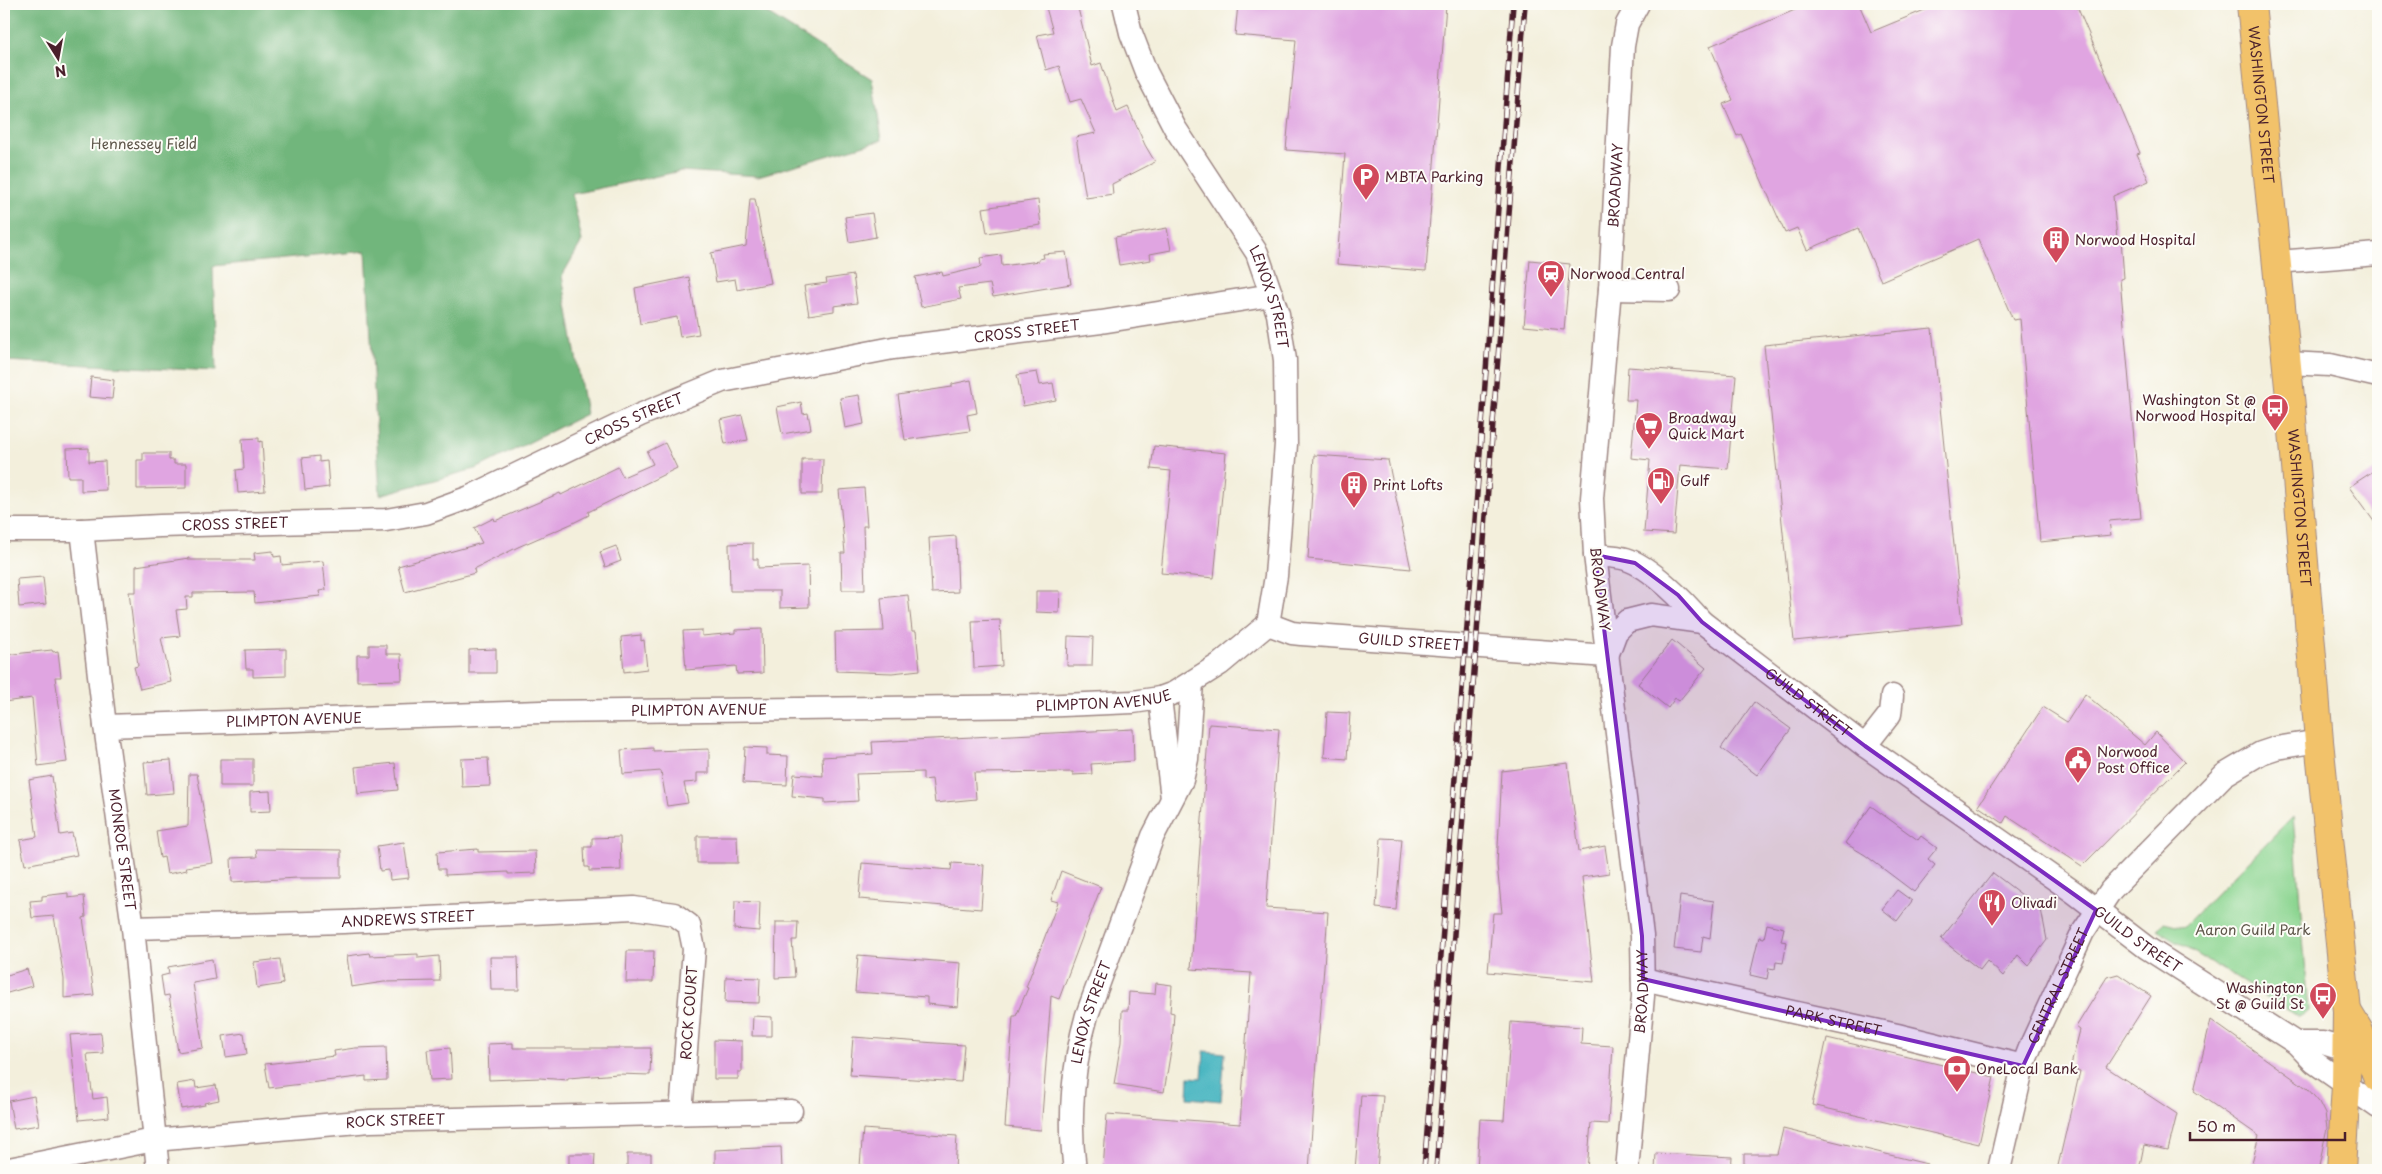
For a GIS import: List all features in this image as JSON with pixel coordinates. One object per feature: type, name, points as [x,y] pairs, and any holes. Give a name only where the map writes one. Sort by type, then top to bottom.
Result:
[{"type":"main road","name":"WASHINGTON STREET","points":[[2251,4],[2286,362],[2319,741],[2347,1011],[2346,1084],[2341,1170]]},
{"type":"main road","name":"WASHINGTON STREET","points":[[2347,1011],[2358,1028],[2376,1066]]},
{"type":"street","name":"LENOX STREET","points":[[1124,4],[1131,32],[1150,80],[1175,128],[1257,253],[1278,314],[1285,360],[1286,444],[1276,576],[1268,624]]},
{"type":"street","name":"BROADWAY","points":[[1627,1170],[1643,979],[1642,936],[1595,555],[1592,498],[1610,289],[1623,46],[1627,24],[1636,6]]},
{"type":"street","points":[[2276,262],[2378,254]]},
{"type":"street","points":[[1610,289],[1669,290]]},
{"type":"street","name":"CROSS STREET","points":[[4,530],[82,530],[386,520],[418,514],[470,497],[640,415],[722,381],[893,348],[1101,322],[1272,295]]},
{"type":"street","points":[[2286,362],[2330,365],[2378,376]]},
{"type":"street","name":"MONROE STREET","points":[[82,530],[105,726],[133,928],[158,1170]]},
{"type":"street","points":[[1595,555],[1625,559],[1635,563],[1678,595],[1702,622]]},
{"type":"street","name":"GUILD STREET","points":[[1268,624],[1292,633],[1301,634],[1607,656],[1616,632],[1627,621],[1651,615],[1702,622],[1865,746],[2147,948],[2296,1043],[2314,1062],[2378,1107]]},
{"type":"street","name":"PLIMPTON AVENUE","points":[[105,726],[541,712],[1039,706],[1133,702],[1160,698],[1174,693],[1220,664],[1268,624]]},
{"type":"street","name":"LENOX STREET","points":[[1075,1170],[1071,1139],[1076,1070],[1082,1034],[1087,1014],[1144,860],[1182,780],[1188,759],[1192,682]]},
{"type":"street","points":[[1865,746],[1890,714],[1892,696]]},
{"type":"street","points":[[1160,698],[1172,798]]},
{"type":"street","name":"CENTRAL STREET","points":[[1999,1170],[2023,1066],[2044,1014],[2083,932],[2096,910],[2111,890],[2224,776],[2261,753],[2276,748],[2319,741]]},
{"type":"street","name":"ANDREWS STREET","points":[[133,928],[344,922],[634,908],[674,914],[681,919]]},
{"type":"street","name":"ROCK COURT","points":[[681,919],[689,925],[694,949],[682,1113]]},
{"type":"street","name":"PARK STREET","points":[[1643,979],[1897,1035],[2023,1066]]},
{"type":"street","points":[[2296,1043],[2323,1043],[2345,1050],[2376,1066]]},
{"type":"street","name":"ROCK STREET","points":[[4,1170],[154,1140],[370,1121],[791,1111]]},
{"type":"highlighted area","points":[[1595,555],[1635,563],[1678,595],[1702,622],[1865,746],[2096,910],[2023,1066],[1643,979],[1642,936]]},
{"type":"green space","name":"Hennessey Field","points":[[4,4],[752,4],[872,79],[882,140],[758,176],[681,171],[572,194],[582,241],[562,276],[586,414],[478,468],[380,495],[366,251],[213,266],[216,371],[4,361]]},
{"type":"green space","name":"Aaron Guild Park","points":[[2293,816],[2309,1011],[2299,1017],[2158,930],[2164,922],[2184,927]]},
{"type":"water","points":[[1204,1051],[1225,1053],[1221,1101],[1188,1098],[1189,1077],[1202,1078]]},
{"type":"building","points":[[1045,4],[1077,4],[1092,66],[1101,63],[1117,112],[1128,107],[1155,162],[1112,184],[1113,194],[1086,198],[1076,137],[1096,133],[1081,99],[1070,102],[1059,66],[1046,70],[1037,35],[1053,32]]},
{"type":"building","points":[[1238,4],[1446,4],[1426,271],[1337,264],[1345,154],[1286,150],[1296,40],[1235,35]]},
{"type":"building","name":"Norwood Hospital","points":[[1809,4],[1859,4],[1871,32],[1939,4],[2076,4],[2140,153],[2137,154],[2149,181],[2113,196],[2117,239],[2121,239],[2124,278],[2120,279],[2141,518],[2109,521],[2111,535],[2040,542],[2020,319],[2013,320],[1978,239],[1881,281],[1858,228],[1807,250],[1797,228],[1785,233],[1741,134],[1737,136],[1723,104],[1733,100],[1710,46]]},
{"type":"building","points":[[750,199],[755,199],[771,283],[737,290],[735,279],[716,282],[711,253],[746,246]]},
{"type":"building","points":[[1038,200],[1041,225],[987,233],[983,208]]},
{"type":"building","points":[[872,213],[876,237],[849,242],[845,217]]},
{"type":"building","points":[[1167,228],[1171,250],[1150,254],[1151,260],[1119,265],[1115,237]]},
{"type":"building","points":[[1066,252],[1071,284],[993,297],[990,284],[958,288],[961,299],[921,307],[915,277],[942,272],[943,276],[981,267],[980,258],[1001,255],[1002,266],[1039,261],[1039,259],[1044,258],[1043,254]]},
{"type":"building","points":[[1530,260],[1570,264],[1564,330],[1524,326]]},
{"type":"building","points":[[853,275],[857,303],[834,306],[834,311],[809,315],[804,286],[827,283],[826,279]]},
{"type":"building","points":[[689,277],[699,334],[680,337],[677,317],[640,324],[635,288]]},
{"type":"building","points":[[1932,328],[1962,624],[1794,641],[1764,345]]},
{"type":"building","points":[[1628,367],[1736,375],[1728,469],[1680,465],[1674,534],[1644,532],[1650,460],[1631,458],[1636,400],[1626,400]]},
{"type":"building","points":[[1037,372],[1040,385],[1053,383],[1056,400],[1023,406],[1017,375]]},
{"type":"building","points":[[91,377],[114,380],[112,399],[89,397]]},
{"type":"building","points":[[971,380],[977,413],[967,415],[970,431],[905,440],[898,395],[952,387],[952,384]]},
{"type":"building","points":[[859,395],[864,424],[845,428],[840,398]]},
{"type":"building","points":[[801,402],[803,414],[808,413],[811,429],[782,434],[777,407]]},
{"type":"building","points":[[742,415],[748,440],[725,444],[720,420]]},
{"type":"building","points":[[259,438],[259,442],[262,441],[265,491],[238,493],[236,470],[244,469],[242,439]]},
{"type":"building","points":[[665,443],[677,468],[588,512],[589,515],[571,524],[474,569],[475,573],[405,592],[398,566],[482,543],[474,528],[494,518],[495,521],[560,493],[561,495],[618,467],[623,477],[653,464],[647,452]]},
{"type":"building","points":[[1154,446],[1226,453],[1214,578],[1161,573],[1171,471],[1151,469]]},
{"type":"building","points":[[89,448],[89,462],[105,461],[106,490],[81,491],[81,477],[68,477],[67,449]]},
{"type":"building","points":[[143,453],[169,453],[169,460],[174,460],[174,464],[186,464],[186,488],[137,489],[137,460],[143,460]]},
{"type":"building","name":"Print Lofts","points":[[1314,455],[1388,460],[1411,569],[1308,559]]},
{"type":"building","points":[[319,456],[319,462],[327,461],[329,487],[305,490],[302,458]]},
{"type":"building","points":[[802,459],[823,459],[822,494],[802,494]]},
{"type":"building","points":[[2378,468],[2378,527],[2349,487]]},
{"type":"building","points":[[864,488],[867,526],[863,526],[865,590],[842,590],[841,553],[845,553],[839,490]]},
{"type":"building","points":[[956,536],[958,592],[932,593],[929,538]]},
{"type":"building","points":[[753,543],[753,559],[758,559],[758,568],[808,566],[809,607],[780,608],[780,591],[730,591],[729,544]]},
{"type":"building","points":[[616,546],[621,561],[605,567],[600,552]]},
{"type":"building","points":[[273,551],[274,557],[281,556],[282,565],[323,561],[326,590],[319,591],[320,596],[255,603],[254,592],[193,593],[193,597],[186,597],[187,609],[176,610],[180,636],[161,638],[171,682],[140,689],[134,667],[138,666],[129,592],[136,592],[136,566],[189,558],[189,560],[255,560],[254,553]]},
{"type":"building","points":[[43,577],[46,604],[19,607],[17,579]]},
{"type":"building","points":[[1036,591],[1060,591],[1059,613],[1036,612]]},
{"type":"building","points":[[908,595],[912,631],[916,631],[920,670],[892,673],[836,671],[835,632],[884,631],[881,598]]},
{"type":"building","points":[[1000,620],[1002,666],[974,668],[972,621]]},
{"type":"building","points":[[762,629],[763,673],[737,674],[736,666],[686,670],[683,631],[702,630],[702,636],[735,633],[735,630]]},
{"type":"building","points":[[641,635],[641,641],[644,640],[647,669],[624,672],[621,637]]},
{"type":"building","points":[[1068,636],[1093,637],[1092,666],[1067,666]]},
{"type":"building","points":[[1672,640],[1706,668],[1679,701],[1675,698],[1668,708],[1638,684]]},
{"type":"building","points":[[369,645],[386,645],[386,654],[401,654],[402,680],[357,681],[357,655],[369,655]]},
{"type":"building","points":[[286,649],[286,676],[253,677],[253,669],[246,669],[245,650]]},
{"type":"building","points":[[496,649],[496,673],[469,673],[469,650]]},
{"type":"building","points":[[52,650],[53,652],[58,651],[61,677],[55,677],[67,762],[38,766],[32,698],[4,702],[4,655]]},
{"type":"building","name":"Norwood Post Office","points":[[2085,694],[2145,745],[2156,732],[2185,762],[2082,866],[2007,816],[2003,823],[1978,806],[2043,707],[2067,722]]},
{"type":"building","points":[[1754,702],[1791,729],[1757,775],[1721,748]]},
{"type":"building","points":[[1327,712],[1350,713],[1347,759],[1324,757]]},
{"type":"building","points":[[1209,724],[1279,729],[1266,908],[1328,912],[1309,1170],[1103,1170],[1107,1114],[1240,1124],[1251,973],[1191,969]]},
{"type":"building","points":[[1133,729],[1134,761],[1091,764],[1092,774],[1073,775],[1073,772],[974,773],[976,799],[935,803],[932,779],[923,780],[923,772],[856,774],[858,801],[825,803],[825,799],[792,796],[794,774],[823,776],[822,757],[873,754],[872,742]]},
{"type":"building","points":[[745,747],[767,748],[767,755],[788,756],[787,785],[743,783]]},
{"type":"building","points":[[653,748],[653,751],[709,749],[709,773],[697,773],[697,782],[684,783],[688,803],[667,806],[661,771],[623,774],[621,750]]},
{"type":"building","points":[[488,758],[490,786],[462,787],[461,759]]},
{"type":"building","points":[[220,759],[253,759],[253,786],[220,786]]},
{"type":"building","points":[[171,760],[174,793],[147,795],[144,762]]},
{"type":"building","points":[[395,763],[398,790],[358,794],[355,767]]},
{"type":"building","points":[[1568,763],[1579,851],[1605,846],[1609,873],[1582,877],[1594,982],[1488,972],[1493,913],[1502,913],[1497,865],[1502,771]]},
{"type":"building","points":[[189,774],[197,774],[213,863],[186,867],[187,870],[167,874],[164,857],[160,858],[156,831],[188,826]]},
{"type":"building","points":[[52,776],[60,835],[72,833],[77,855],[25,865],[20,840],[37,837],[29,780]]},
{"type":"building","points":[[270,791],[271,811],[250,812],[250,792]]},
{"type":"building","points":[[1871,806],[1918,840],[1921,836],[1937,848],[1928,859],[1935,865],[1914,892],[1865,855],[1845,843]]},
{"type":"building","points":[[697,836],[737,836],[738,863],[697,863]]},
{"type":"building","points":[[620,837],[621,870],[589,871],[589,867],[585,867],[584,847],[592,847],[592,838]]},
{"type":"building","points":[[1381,838],[1402,839],[1396,910],[1376,908]]},
{"type":"building","points":[[404,842],[409,878],[390,880],[389,870],[380,871],[377,846]]},
{"type":"building","points":[[256,849],[341,850],[341,878],[297,878],[232,882],[231,858],[257,857]]},
{"type":"building","points":[[478,849],[478,852],[535,851],[536,873],[508,874],[508,872],[445,875],[445,869],[438,869],[437,852]]},
{"type":"building","points":[[862,863],[951,870],[952,863],[984,865],[981,909],[859,899]]},
{"type":"building","points":[[1061,871],[1101,887],[1059,999],[1051,996],[1041,1130],[1005,1127],[1013,1016],[1016,1016],[1028,988],[1026,987],[1058,902],[1051,900]]},
{"type":"building","name":"Olivadi","points":[[1993,873],[2030,901],[2039,899],[2047,940],[2028,965],[2018,955],[2003,976],[1987,961],[1980,970],[1941,939]]},
{"type":"building","points":[[1897,890],[1912,901],[1897,921],[1882,909]]},
{"type":"building","points":[[68,893],[68,898],[84,896],[86,917],[83,918],[94,995],[64,998],[64,979],[54,916],[32,918],[30,901],[42,900],[42,896]]},
{"type":"building","points":[[1680,896],[1714,901],[1710,938],[1703,936],[1701,952],[1674,949]]},
{"type":"building","points":[[735,901],[760,902],[759,931],[734,929]]},
{"type":"building","points":[[776,922],[798,922],[797,940],[792,940],[795,977],[775,978]]},
{"type":"building","points":[[1767,924],[1784,928],[1781,941],[1787,942],[1783,963],[1776,962],[1775,969],[1769,968],[1767,979],[1750,975],[1759,937],[1764,938]]},
{"type":"building","points":[[627,951],[654,951],[653,982],[626,982]]},
{"type":"building","points":[[369,953],[370,956],[418,954],[418,958],[439,956],[440,981],[384,982],[351,987],[347,956]]},
{"type":"building","points":[[858,955],[961,963],[958,1007],[927,1004],[927,997],[855,992]]},
{"type":"building","points":[[490,957],[518,957],[519,990],[491,990]]},
{"type":"building","points":[[212,959],[215,979],[193,983],[203,1048],[178,1052],[169,995],[164,996],[161,976],[169,974],[168,967]]},
{"type":"building","points":[[280,959],[283,984],[257,988],[254,962]]},
{"type":"building","points":[[27,969],[32,986],[4,994],[4,976]]},
{"type":"building","points":[[2118,974],[2151,996],[2106,1067],[2177,1114],[2168,1150],[2144,1145],[2139,1170],[2057,1170],[2080,1071],[2070,1069],[2080,1030],[2076,1027],[2107,977]]},
{"type":"building","points":[[726,977],[760,978],[759,1003],[725,1002]]},
{"type":"building","points":[[1156,983],[1172,985],[1170,1012],[1174,1013],[1172,1044],[1164,1092],[1114,1084],[1121,1042],[1122,1010],[1128,1010],[1129,992],[1155,994]]},
{"type":"building","points":[[753,1016],[772,1017],[772,1036],[752,1036]]},
{"type":"building","points":[[2211,1020],[2308,1089],[2319,1102],[2325,1114],[2327,1128],[2318,1170],[2250,1170],[2259,1136],[2194,1091]]},
{"type":"building","points":[[1511,1022],[1582,1027],[1581,1044],[1613,1046],[1608,1124],[1591,1123],[1587,1170],[1517,1168],[1516,1170],[1477,1170],[1480,1119],[1504,1120]]},
{"type":"building","points":[[101,1033],[103,1053],[87,1054],[93,1099],[107,1097],[109,1117],[79,1120],[70,1035]]},
{"type":"building","points":[[244,1033],[247,1054],[226,1057],[223,1036]]},
{"type":"building","points":[[853,1037],[964,1045],[961,1082],[850,1075]]},
{"type":"building","points":[[1827,1038],[1994,1077],[1979,1144],[1812,1105]]},
{"type":"building","points":[[714,1040],[742,1041],[742,1072],[738,1072],[738,1079],[714,1079]]},
{"type":"building","points":[[513,1043],[513,1048],[651,1048],[650,1075],[618,1074],[568,1078],[568,1080],[540,1078],[489,1080],[488,1044]]},
{"type":"building","points":[[386,1047],[387,1080],[366,1081],[366,1076],[269,1088],[265,1064],[335,1056],[334,1051],[355,1048]]},
{"type":"building","points":[[450,1048],[452,1079],[430,1080],[427,1050]]},
{"type":"building","points":[[195,1081],[196,1088],[216,1085],[219,1100],[204,1103],[205,1105],[181,1109],[177,1084]]},
{"type":"building","points":[[1361,1095],[1383,1096],[1377,1170],[1355,1170]]},
{"type":"building","points":[[34,1096],[39,1125],[14,1129],[9,1101]]},
{"type":"building","points":[[863,1129],[957,1136],[955,1170],[910,1170],[860,1166]]},
{"type":"building","points":[[1783,1129],[1927,1164],[1926,1170],[1826,1170],[1796,1163],[1796,1170],[1744,1170],[1744,1154],[1777,1154]]},
{"type":"building","points":[[781,1147],[782,1170],[715,1170],[715,1150]]},
{"type":"building","points":[[1656,1153],[1732,1157],[1731,1170],[1655,1170]]},
{"type":"building","points":[[569,1154],[595,1154],[594,1170],[569,1170]]},
{"type":"building","points":[[627,1154],[651,1154],[651,1170],[627,1170]]},
{"type":"railway","points":[[1424,1170],[1470,588],[1513,4]]},
{"type":"railway","points":[[1436,1170],[1525,4]]},
{"type":"place","name":"MBTA Parking","points":[[1366,201]]},
{"type":"place","name":"Norwood Hospital","points":[[2056,264]]},
{"type":"place","name":"Norwood Central","points":[[1551,298]]},
{"type":"place","name":"Washington St @ Norwood Hospital","points":[[2275,432]]},
{"type":"place","name":"Broadway Quick Mart","points":[[1649,450]]},
{"type":"place","name":"Gulf","points":[[1661,505]]},
{"type":"place","name":"Print Lofts","points":[[1354,509]]},
{"type":"place","name":"Norwood Post Office","points":[[2078,784]]},
{"type":"place","name":"Olivadi","points":[[1992,927]]},
{"type":"place","name":"Washington St @ Guild St","points":[[2323,1020]]},
{"type":"place","name":"OneLocal Bank","points":[[1957,1093]]}]
